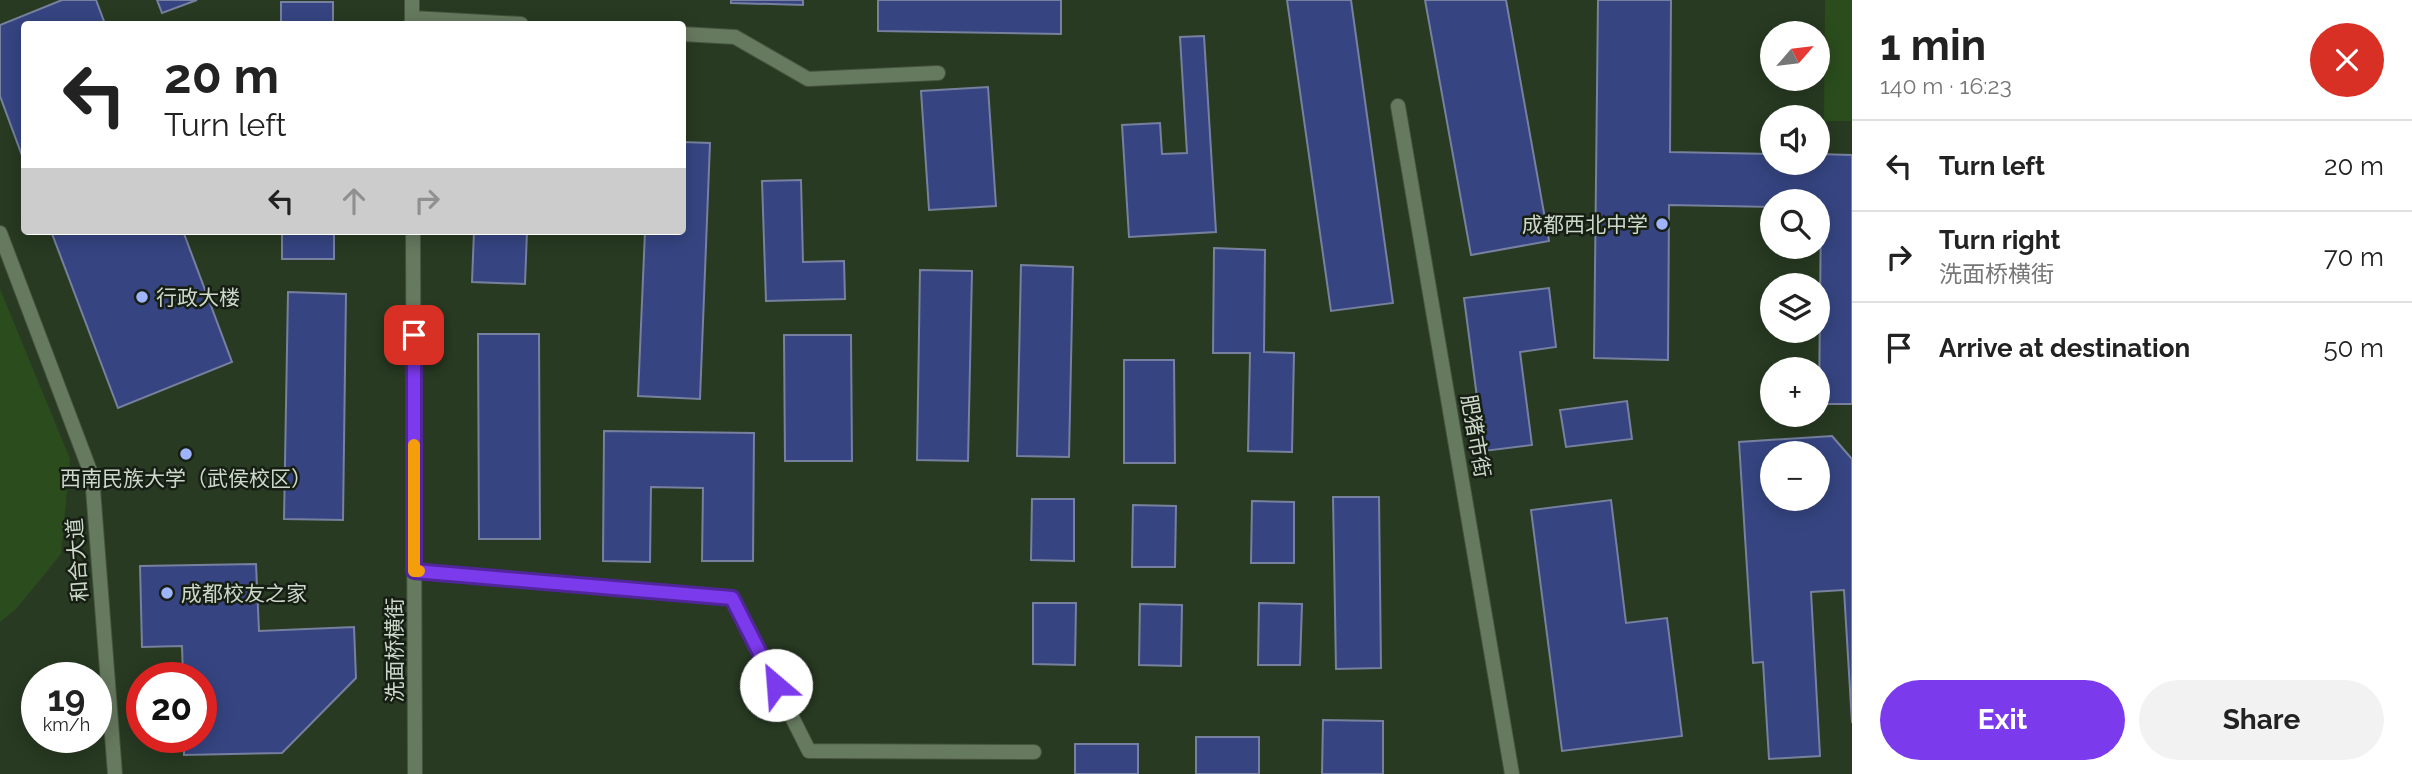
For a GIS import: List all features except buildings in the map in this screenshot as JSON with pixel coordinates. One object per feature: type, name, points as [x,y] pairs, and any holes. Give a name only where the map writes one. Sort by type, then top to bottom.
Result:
[{"type":"street","points":[[412,0],[412,21]]},
{"type":"street","points":[[686,34],[735,37],[808,79],[938,73]]},
{"type":"street","name":"肥猪市街","points":[[1398,106],[1512,774]]},
{"type":"street","name":"和合大道","points":[[0,233],[92,476],[115,774]]},
{"type":"street","name":"洗面桥横街","points":[[413,235],[415,774]]},
{"type":"street","points":[[414,571],[732,598],[809,751],[1034,752]]},
{"type":"green space","points":[[1825,0],[1852,0],[1852,121],[1830,121],[1830,105],[1824,105],[1824,91],[1830,91],[1830,21],[1825,21]]},
{"type":"green space","points":[[0,289],[70,459],[61,554],[16,609],[0,622]]},
{"type":"slow traffic","points":[[414,445],[414,571],[419,571]]},
{"type":"place","name":"成都西北中学","points":[[1662,224]]},
{"type":"place","name":"行政大楼","points":[[142,297]]},
{"type":"place","name":"西南民族大学（武侯校区）","points":[[186,454]]},
{"type":"place","name":"成都校友之家","points":[[167,593]]},
{"type":"route","points":[[414,335],[414,571],[732,598],[776,685]]}]
